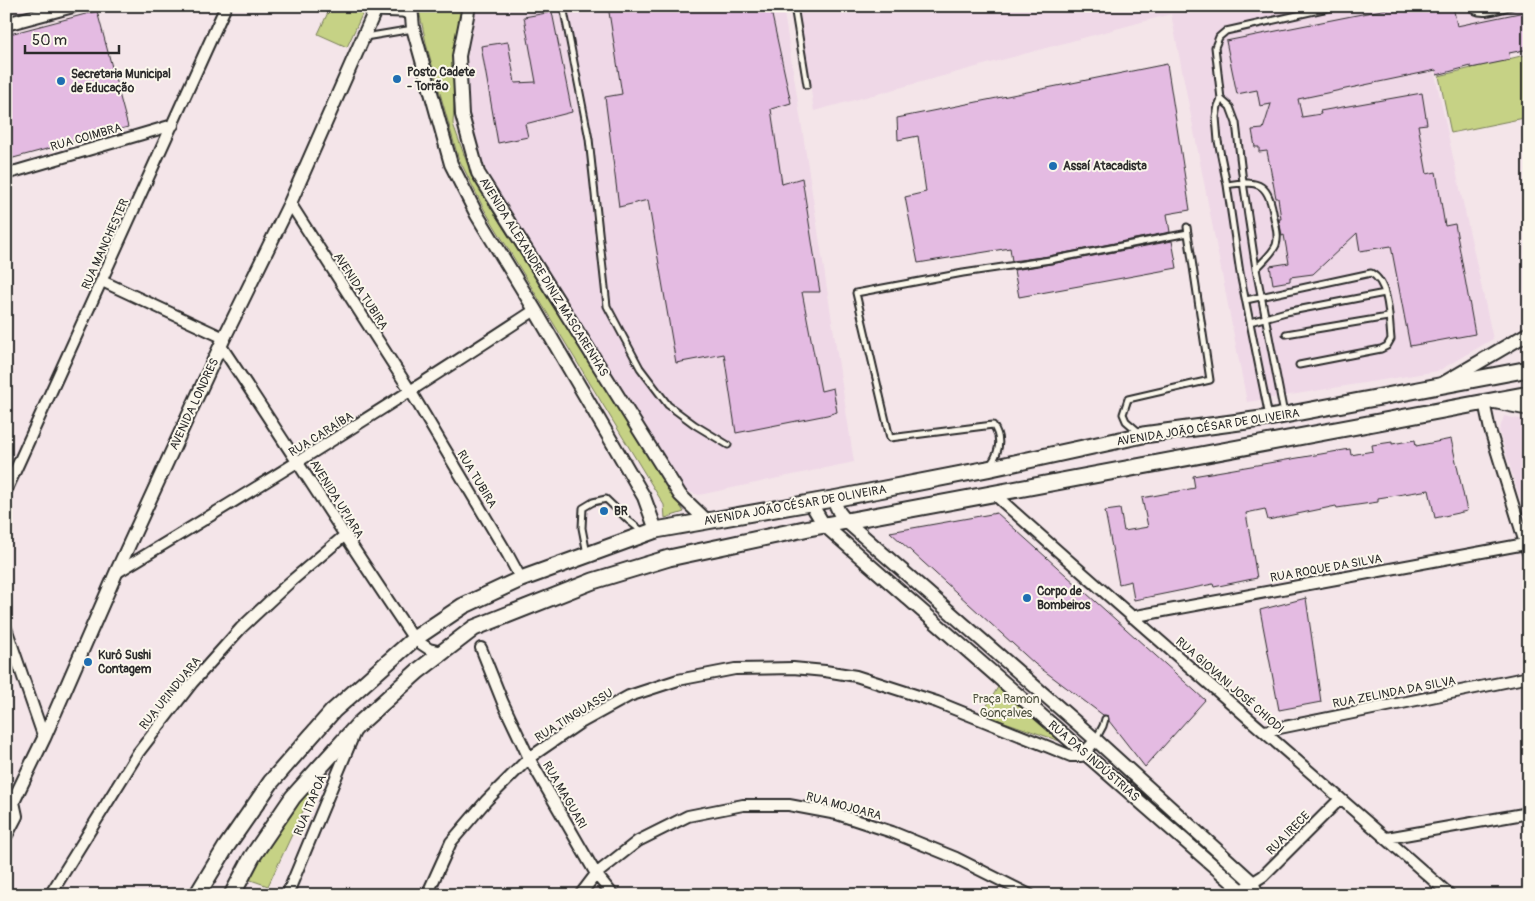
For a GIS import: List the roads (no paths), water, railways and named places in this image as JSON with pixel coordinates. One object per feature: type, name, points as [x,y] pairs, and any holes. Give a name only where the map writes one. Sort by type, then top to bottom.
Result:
[{"type":"main road","name":"AVENIDA JOÃO CÉSAR DE OLIVEIRA","points":[[197,895],[226,847],[271,782],[333,711],[414,639],[463,606],[521,579],[651,532],[706,520],[833,499],[987,469],[1143,435],[1277,416],[1529,369]]},
{"type":"main road","points":[[1437,411],[1443,405],[1444,397],[1438,386]]},
{"type":"main road","name":"AVENIDA JOÃO CÉSAR DE OLIVEIRA","points":[[232,895],[252,858],[293,797],[358,725],[418,671],[474,628],[593,581],[669,558],[824,525],[1529,394]]},
{"type":"street","points":[[6,24],[73,6]]},
{"type":"street","name":"RUA MANCHESTER","points":[[6,491],[226,6]]},
{"type":"street","name":"AVENIDA ALEXANDRE DINIZ MASCARENHAS","points":[[469,6],[459,56],[462,115],[478,172],[680,495],[706,520]]},
{"type":"street","name":"AVENIDA LONDRES","points":[[6,834],[16,816],[10,806],[44,738],[116,573],[223,342],[290,204],[376,9]]},
{"type":"street","name":"AVENIDA ALEXANDRE DINIZ MASCARENHAS","points":[[412,18],[451,164],[477,216],[535,310],[644,497],[651,532]]},
{"type":"street","name":"RUA COIMBRA","points":[[6,174],[172,125]]},
{"type":"street","name":"AVENIDA TUBIRA","points":[[290,204],[411,392]]},
{"type":"street","points":[[102,281],[223,342]]},
{"type":"street","name":"RUA CARAÍBA","points":[[116,573],[299,463],[535,310]]},
{"type":"street","points":[[1438,386],[1529,333]]},
{"type":"street","name":"AVENIDA UPIARA","points":[[223,342],[344,536],[414,639],[429,650],[442,652]]},
{"type":"street","name":"RUA TUBIRA","points":[[411,392],[521,579]]},
{"type":"street","points":[[1529,409],[1487,402],[1490,430],[1529,556]]},
{"type":"street","name":"RUA GIOVANI JOSÉ CHIODI","points":[[994,494],[1130,617],[1265,731],[1450,895]]},
{"type":"street","name":"RUA DAS INDÚSTRIAS","points":[[833,499],[839,512],[847,522],[1096,740],[1245,890]]},
{"type":"street","name":"RUA DAS INDÚSTRIAS","points":[[810,502],[824,525],[1245,890],[1257,895]]},
{"type":"street","name":"RUA UPINDUARA","points":[[50,895],[138,753],[192,683],[241,628],[289,583],[344,536]]},
{"type":"street","name":"RUA ROQUE DA SILVA","points":[[1130,617],[1525,544]]},
{"type":"street","points":[[6,628],[44,738]]},
{"type":"street","name":"RUA MAGUARI","points":[[482,648],[503,703],[529,758],[596,874],[613,895]]},
{"type":"street","name":"RUA TINGUASSU","points":[[427,895],[451,842],[486,801],[529,758],[580,723],[629,696],[678,680],[735,670],[793,668],[856,676],[937,702],[1071,756],[1076,757],[1085,753]]},
{"type":"street","name":"RUA ZELINDA DA SILVA","points":[[1265,731],[1529,677]]},
{"type":"street","name":"RUA ITAPOÁ","points":[[287,895],[358,725]]},
{"type":"street","points":[[1085,753],[1096,740]]},
{"type":"street","name":"RUA IRECE","points":[[1245,890],[1262,876],[1340,799]]},
{"type":"street","name":"RUA MOJOARA","points":[[580,895],[596,874],[638,841],[688,816],[744,805],[789,805],[838,814],[892,832],[956,858],[1030,895]]},
{"type":"street","points":[[1387,838],[1529,813]]},
{"type":"lane","points":[[563,6],[589,139],[607,306],[640,368],[668,405],[695,425],[728,444]]},
{"type":"lane","points":[[794,6],[807,85]]},
{"type":"lane","points":[[1277,416],[1250,322],[1218,142],[1216,117],[1221,99],[1215,47],[1219,38],[1226,31],[1337,6]]},
{"type":"lane","points":[[1471,6],[1473,10],[1479,13],[1512,6]]},
{"type":"lane","points":[[376,9],[412,18]]},
{"type":"lane","points":[[363,37],[412,18]]},
{"type":"lane","points":[[1221,99],[1230,107],[1236,123],[1256,268],[1266,318],[1277,416]]},
{"type":"lane","points":[[1227,185],[1243,182],[1254,183],[1265,190],[1271,199],[1278,239],[1275,247],[1256,268]]},
{"type":"lane","points":[[1143,435],[1130,425],[1123,414],[1128,399],[1210,380],[1187,227]]},
{"type":"lane","points":[[987,469],[996,457],[1000,442],[998,433],[993,426],[890,438],[856,293],[963,272],[1060,258],[1188,234]]},
{"type":"lane","points":[[1246,300],[1371,273],[1381,281],[1385,293],[1392,339],[1388,346],[1354,355],[1299,365]]},
{"type":"lane","points":[[1250,322],[1286,312],[1385,293]]},
{"type":"lane","points":[[1286,334],[1388,317]]},
{"type":"lane","points":[[587,555],[582,528],[583,508],[593,502],[606,499],[628,520],[651,532]]},
{"type":"lane","points":[[1096,740],[1104,726],[1105,719]]},
{"type":"place","name":"Posto Cadete - Torrão","points":[[397,79]]},
{"type":"place","name":"Secretaria Municipal de Educação","points":[[61,81]]},
{"type":"place","name":"Assaí Atacadista","points":[[1053,166]]},
{"type":"place","name":"BR","points":[[604,511]]},
{"type":"place","name":"Corpo de Bombeiros","points":[[1027,598]]},
{"type":"place","name":"Kurô Sushi Contagem","points":[[88,662]]},
{"type":"park label","name":"Praça Ramon Gonçalves","points":[[1006,706]]}]
